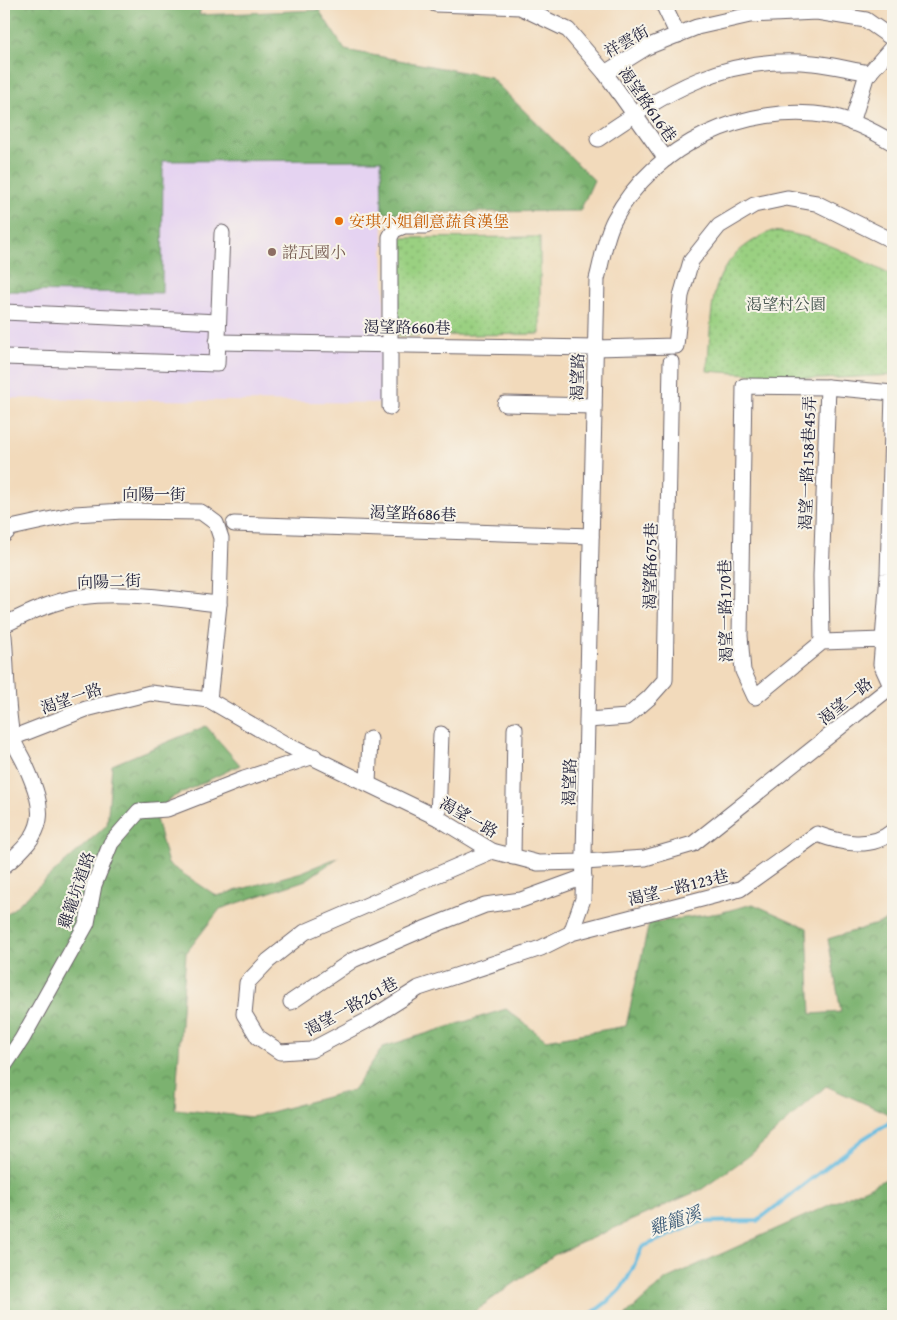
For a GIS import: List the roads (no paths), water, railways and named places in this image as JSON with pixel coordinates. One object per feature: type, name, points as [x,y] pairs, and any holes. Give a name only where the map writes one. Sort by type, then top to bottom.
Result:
[{"type":"street","name":"渴望路616巷","points":[[435,4],[520,7],[568,30],[605,73],[666,159]]},
{"type":"street","points":[[663,4],[678,35]]},
{"type":"street","name":"祥雲街","points":[[605,73],[647,47],[749,9],[817,12],[866,20],[893,40]]},
{"type":"street","points":[[852,123],[866,77],[893,46]]},
{"type":"street","points":[[598,139],[634,114],[680,88],[712,73],[750,64],[812,63],[870,73]]},
{"type":"street","name":"渴望路","points":[[584,870],[597,279],[613,221],[644,179],[666,159],[721,127],[742,119],[790,113],[832,116],[852,123],[893,143]]},
{"type":"street","name":"渴望路660巷","points":[[217,342],[595,348],[676,346],[681,296],[691,261],[719,226],[754,205],[788,198],[816,203],[893,241]]},
{"type":"street","points":[[390,407],[390,237],[394,230],[404,226],[426,226]]},
{"type":"street","points":[[4,357],[217,364],[222,233]]},
{"type":"street","points":[[4,312],[218,322]]},
{"type":"street","name":"渴望路675巷","points":[[588,720],[627,717],[649,698],[665,680],[671,362]]},
{"type":"street","name":"渴望一路170巷","points":[[822,642],[755,697],[743,671],[740,636],[744,386],[828,387]]},
{"type":"street","name":"渴望一路158巷45弄","points":[[822,642],[821,576],[828,387],[893,393]]},
{"type":"street","points":[[890,682],[881,664],[888,574],[893,393]]},
{"type":"street","points":[[505,404],[594,406]]},
{"type":"street","name":"向陽一街","points":[[4,535],[11,528],[75,514],[123,511],[201,512],[216,523],[221,538],[219,604],[210,700]]},
{"type":"street","name":"渴望路686巷","points":[[234,524],[591,536]]},
{"type":"street","name":"向陽二街","points":[[4,625],[40,608],[79,597],[126,595],[219,604]]},
{"type":"street","points":[[4,636],[8,739],[37,791],[41,817],[33,839],[4,866]]},
{"type":"street","points":[[822,642],[883,640]]},
{"type":"street","name":"渴望一路","points":[[8,739],[86,709],[150,693],[210,700],[288,745],[438,818],[492,852],[584,870],[645,858],[694,844],[890,682]]},
{"type":"street","points":[[513,857],[515,729]]},
{"type":"street","points":[[438,818],[441,734]]},
{"type":"street","points":[[368,783],[370,739]]},
{"type":"street","name":"雞籠坑道路","points":[[4,1066],[22,1039],[87,923],[94,885],[111,844],[138,811],[167,809],[314,756]]},
{"type":"street","name":"渴望一路123巷","points":[[571,933],[740,889],[817,834],[840,843],[868,843],[893,831]]},
{"type":"street","name":"渴望一路261巷","points":[[492,852],[306,932],[268,961],[247,983],[244,1014],[258,1037],[280,1052],[312,1050],[370,1019],[419,988],[541,948],[571,933]]},
{"type":"street","points":[[291,1002],[353,960],[485,905],[521,900],[584,870],[583,899],[571,933]]},
{"type":"waterway","name":"雞籠溪","points":[[588,1316],[622,1287],[642,1247],[701,1222],[757,1221],[863,1139],[893,1120]]},
{"type":"place","name":"安琪小姐創意蔬食漢堡","points":[[339,221]]},
{"type":"place","name":"諾瓦國小","points":[[272,252]]},
{"type":"park label","name":"渴望村公園","points":[[786,304]]}]
